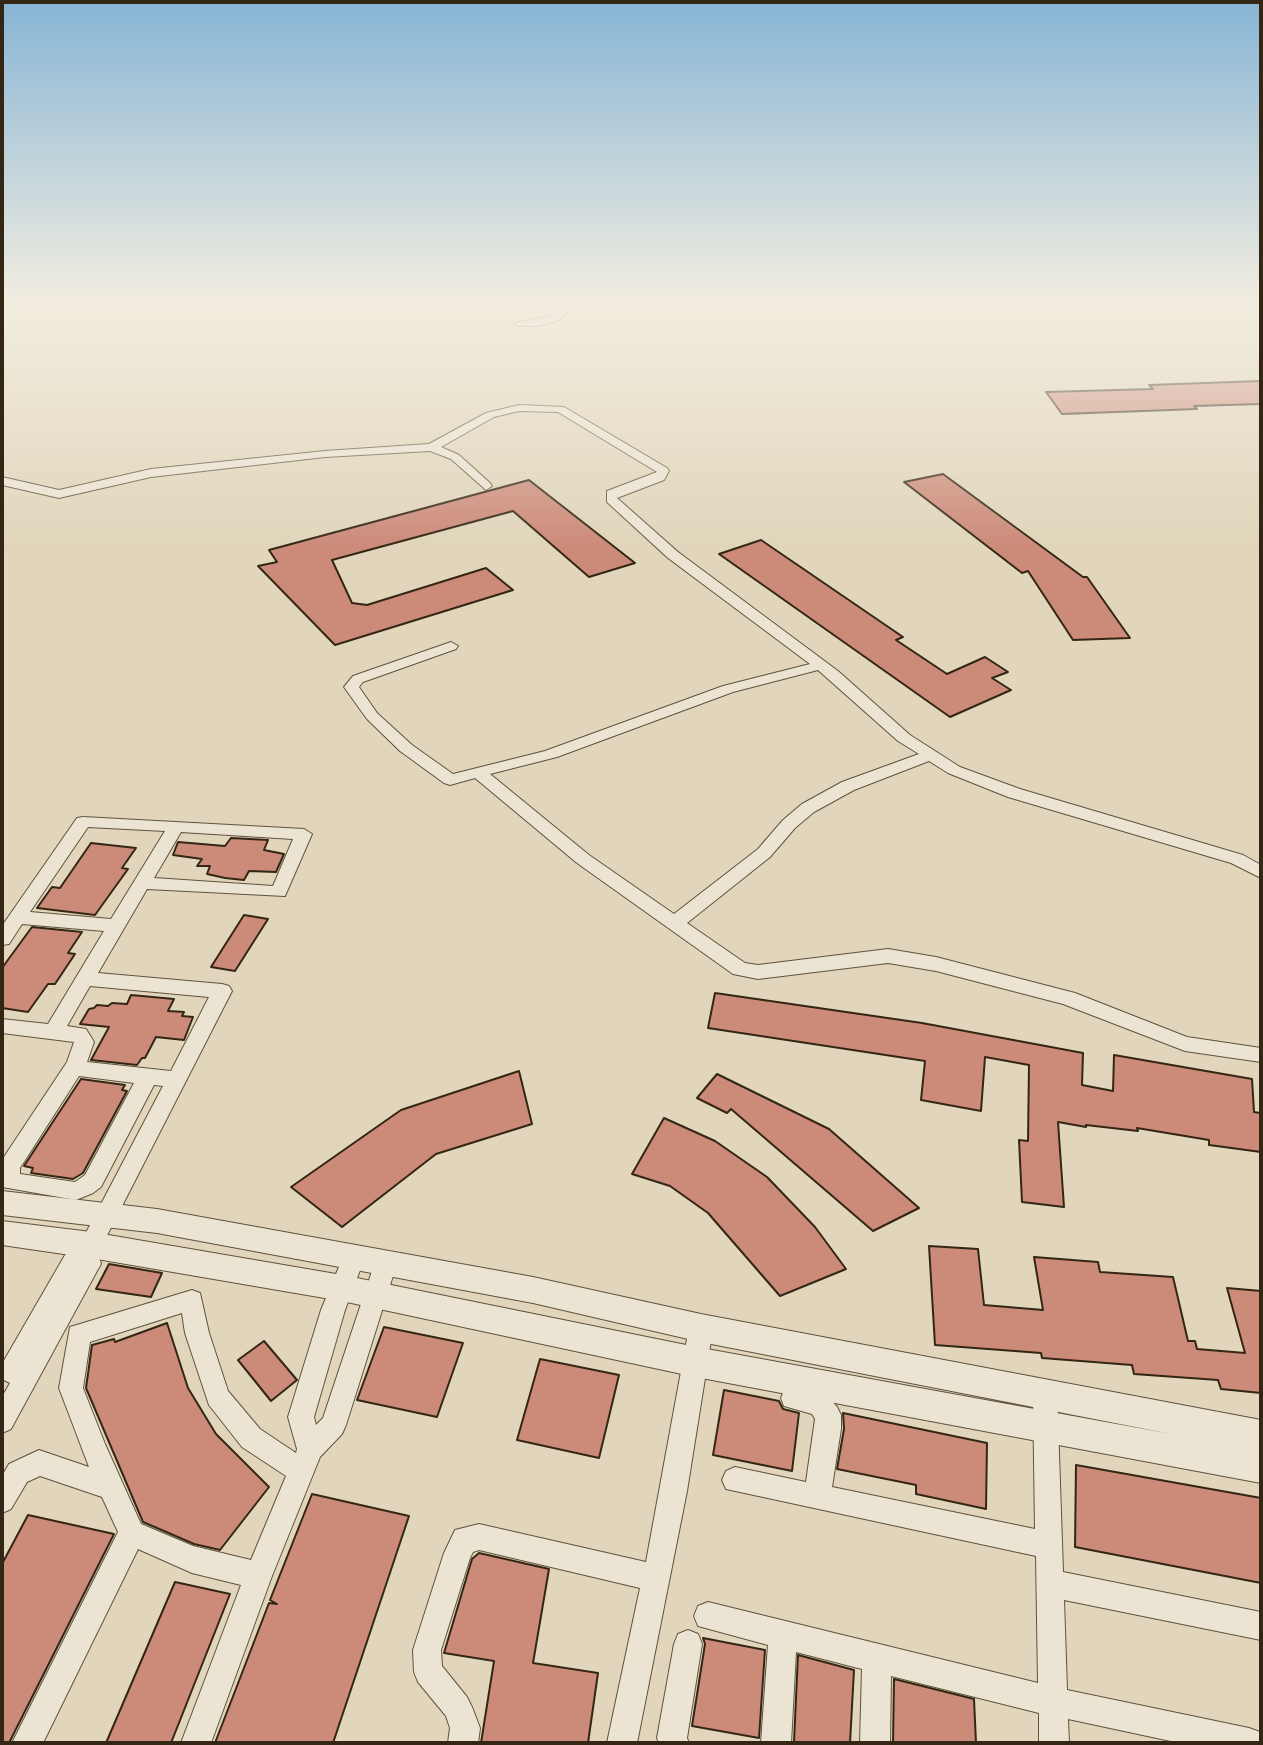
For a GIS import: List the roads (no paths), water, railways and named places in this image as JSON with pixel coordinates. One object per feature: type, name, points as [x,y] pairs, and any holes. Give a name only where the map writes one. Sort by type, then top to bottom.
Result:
[{"type":"street","points":[[2,481],[59,494],[151,473],[325,454],[432,447],[490,415],[519,408],[560,409],[663,471],[660,477],[611,494],[611,499],[673,555],[821,665],[904,738],[954,770],[1014,793],[1237,859],[1261,872]]},
{"type":"street","points":[[432,447],[455,457],[486,486]]},
{"type":"street","points":[[452,646],[358,679],[351,687],[372,716],[406,748],[450,780],[480,774],[612,733],[728,689],[821,665]]},
{"type":"street","points":[[677,922],[764,853],[808,807],[848,786],[932,755]]},
{"type":"street","points":[[480,774],[583,859],[677,922],[740,970],[758,972],[888,956],[1068,998],[1185,1044],[1261,1055]]},
{"type":"street","points":[[2,939],[83,822],[304,834],[279,892],[143,883]]},
{"type":"street","points":[[53,1032],[176,826]]},
{"type":"street","points":[[17,917],[117,926]]},
{"type":"street","points":[[2,1421],[13,1372],[89,1264],[89,1249],[222,991],[85,979]]},
{"type":"street","points":[[2,1026],[79,1034],[83,1042],[76,1064],[9,1167],[10,1181],[76,1191],[93,1181],[148,1076]]},
{"type":"street","points":[[76,1064],[83,1070],[176,1079]]},
{"type":"street","points":[[2,1203],[157,1221],[533,1290],[701,1328],[1261,1436]]},
{"type":"street","points":[[2,1233],[342,1288],[696,1362],[1261,1467]]},
{"type":"street","points":[[305,1460],[301,1417],[354,1257]]},
{"type":"street","points":[[196,1743],[258,1576],[305,1460],[333,1425],[384,1263]]},
{"type":"street","points":[[258,1576],[192,1559],[132,1533],[93,1447],[71,1388],[79,1335],[192,1300],[197,1333],[218,1397],[251,1438],[305,1460]]},
{"type":"street","points":[[622,1743],[674,1491],[701,1328]]},
{"type":"street","points":[[1045,1394],[1054,1743]]},
{"type":"street","points":[[793,1398],[820,1404],[828,1415],[817,1497]]},
{"type":"street","points":[[2,1500],[18,1473],[38,1463],[113,1488]]},
{"type":"street","points":[[735,1480],[1049,1545]]},
{"type":"street","points":[[27,1743],[132,1533]]},
{"type":"street","points":[[463,1743],[465,1728],[457,1707],[428,1672],[427,1650],[458,1553],[465,1540],[479,1537],[655,1578]]},
{"type":"street","points":[[1049,1583],[1261,1626]]},
{"type":"street","points":[[708,1616],[1055,1702],[1250,1743]]},
{"type":"street","points":[[776,1743],[783,1634]]},
{"type":"street","points":[[674,1743],[672,1738],[688,1644]]},
{"type":"street","points":[[875,1743],[877,1658]]}]
